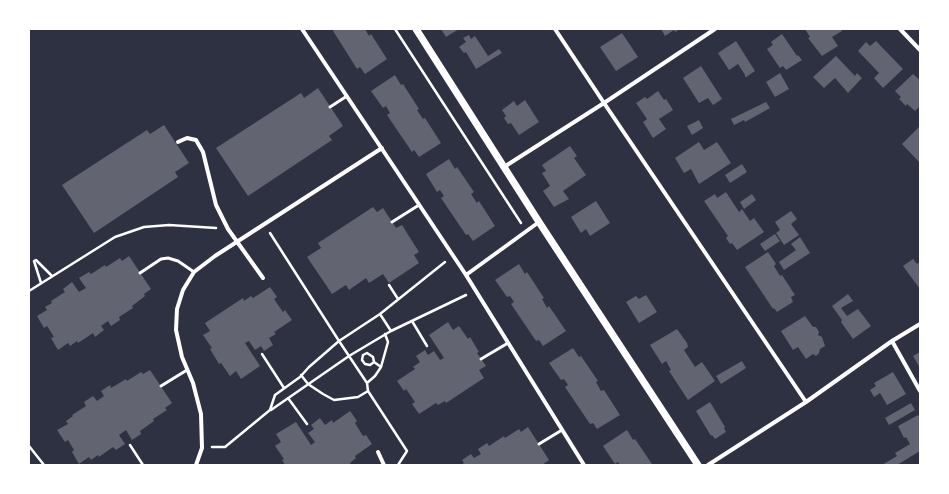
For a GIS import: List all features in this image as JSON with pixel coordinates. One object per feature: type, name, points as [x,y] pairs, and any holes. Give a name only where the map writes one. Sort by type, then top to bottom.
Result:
[{"type":"street","points":[[302,29],[466,275],[584,465]]},
{"type":"street","points":[[416,29],[539,222],[698,465]]},
{"type":"street","points":[[555,29],[806,402]]},
{"type":"street","points":[[504,167],[715,29]]},
{"type":"street","points":[[900,29],[920,50]]},
{"type":"street","points":[[178,142],[187,138],[196,140],[203,152],[216,205],[228,229],[263,278]]},
{"type":"street","points":[[196,465],[202,448],[201,414],[193,382],[182,357],[176,330],[177,309],[183,290],[194,272],[215,256],[382,148]]},
{"type":"street","points":[[466,275],[539,222]]},
{"type":"street","points":[[708,465],[806,402],[892,341],[920,324]]},
{"type":"street","points":[[892,341],[920,391]]},
{"type":"street","points":[[378,452],[384,465]]},
{"type":"lane","points":[[330,107],[347,96]]},
{"type":"lane","points":[[392,222],[419,204]]},
{"type":"lane","points":[[140,273],[161,259],[168,258],[178,261],[194,272]]},
{"type":"lane","points":[[482,359],[508,343]]},
{"type":"lane","points":[[161,386],[188,370]]},
{"type":"lane","points":[[538,444],[562,430]]},
{"type":"path","points":[[395,29],[526,232]]},
{"type":"path","points":[[265,224],[367,383],[368,391],[407,451],[398,465]]},
{"type":"path","points":[[30,290],[115,237],[144,227],[169,225],[228,229]]},
{"type":"path","points":[[270,410],[275,395],[301,375],[339,341],[380,314],[453,256]]},
{"type":"path","points":[[41,283],[34,261],[36,260],[52,276]]},
{"type":"path","points":[[389,285],[398,299]]},
{"type":"path","points":[[202,448],[226,447],[270,410],[390,330],[412,321],[475,290]]},
{"type":"path","points":[[380,314],[390,330]]},
{"type":"path","points":[[412,321],[427,346]]},
{"type":"path","points":[[367,383],[375,376],[381,367],[388,342],[385,334]]},
{"type":"path","points":[[374,362],[370,365],[365,364],[362,360],[363,355],[367,353],[373,357],[374,362],[381,367]]},
{"type":"path","points":[[262,354],[284,388]]},
{"type":"path","points":[[301,375],[308,384],[334,400],[358,397],[368,391]]},
{"type":"path","points":[[288,398],[307,424]]},
{"type":"path","points":[[130,445],[143,465]]},
{"type":"path","points":[[29,446],[44,465]]},
{"type":"building","points":[[336,29],[365,29],[369,36],[371,34],[387,59],[365,74],[360,67],[357,69],[333,31]]},
{"type":"building","points":[[441,29],[459,29],[446,37]]},
{"type":"building","points":[[661,29],[680,29],[675,32],[674,30],[665,36]]},
{"type":"building","points":[[805,29],[841,29],[842,31],[832,37],[838,46],[822,56],[808,38],[810,37]]},
{"type":"building","points":[[622,33],[638,57],[616,71],[600,47]]},
{"type":"building","points":[[782,34],[797,56],[798,55],[802,60],[786,70],[783,66],[780,68],[767,49],[773,45],[771,42]]},
{"type":"building","points":[[469,35],[471,39],[475,36],[488,56],[499,49],[502,53],[476,69],[466,52],[464,53],[459,47],[466,42],[463,38]]},
{"type":"building","points":[[736,41],[755,71],[746,77],[738,64],[729,70],[718,53]]},
{"type":"building","points":[[876,41],[903,69],[883,88],[874,78],[879,73],[858,51],[866,42],[870,46]]},
{"type":"building","points":[[836,56],[855,76],[857,73],[862,78],[848,93],[835,78],[824,88],[813,77]]},
{"type":"building","points":[[701,66],[722,99],[713,105],[708,98],[699,103],[683,78]]},
{"type":"building","points":[[780,73],[789,89],[775,97],[766,82]]},
{"type":"building","points":[[913,74],[920,80],[920,106],[915,111],[907,104],[906,106],[899,99],[901,97],[895,91]]},
{"type":"building","points":[[395,75],[401,85],[403,84],[419,109],[417,110],[423,119],[425,118],[441,143],[419,157],[414,150],[412,152],[387,115],[390,113],[386,106],[383,108],[371,91]]},
{"type":"building","points":[[318,88],[343,126],[329,136],[332,140],[248,196],[216,148],[301,93],[304,98]]},
{"type":"building","points":[[658,91],[664,100],[666,99],[673,110],[659,119],[666,129],[653,138],[643,122],[647,119],[636,103],[645,97],[647,99]]},
{"type":"building","points":[[525,100],[539,122],[519,135],[511,123],[508,124],[504,118],[506,116],[502,110],[514,101],[517,106]]},
{"type":"building","points":[[766,102],[770,108],[745,122],[744,120],[734,125],[731,119]]},
{"type":"building","points":[[699,120],[703,128],[692,135],[687,126]]},
{"type":"building","points":[[164,125],[189,163],[175,172],[178,177],[94,233],[62,185],[147,130],[150,134]]},
{"type":"building","points":[[920,126],[920,161],[919,162],[902,144]]},
{"type":"building","points":[[699,142],[704,150],[717,142],[731,163],[699,184],[691,169],[684,173],[675,158]]},
{"type":"building","points":[[570,146],[577,156],[574,158],[586,175],[563,191],[569,199],[554,207],[543,191],[550,186],[542,173],[546,171],[542,165]]},
{"type":"building","points":[[449,159],[455,169],[457,167],[474,192],[471,194],[477,203],[479,201],[495,226],[473,241],[468,234],[466,235],[441,198],[444,196],[440,190],[437,192],[426,174]]},
{"type":"building","points":[[742,164],[747,172],[730,183],[725,175]]},
{"type":"building","points":[[726,192],[739,212],[742,209],[750,221],[754,218],[764,232],[737,250],[732,243],[730,244],[726,238],[728,236],[704,201],[715,194],[717,198]]},
{"type":"building","points":[[752,194],[756,200],[744,209],[740,202]]},
{"type":"building","points":[[596,201],[610,223],[590,236],[586,229],[581,233],[571,217]]},
{"type":"building","points":[[373,207],[377,212],[383,208],[396,228],[402,225],[419,252],[414,255],[419,263],[389,283],[383,274],[369,283],[366,278],[349,290],[346,285],[332,294],[307,257],[321,248],[318,243]]},
{"type":"building","points":[[791,211],[797,219],[791,224],[799,235],[784,245],[776,233],[780,230],[775,222]]},
{"type":"building","points":[[775,234],[780,241],[765,251],[760,244]]},
{"type":"building","points":[[800,237],[810,253],[784,270],[779,262],[796,250],[791,244]]},
{"type":"building","points":[[768,252],[776,264],[774,266],[780,276],[782,275],[795,295],[791,297],[793,302],[777,312],[774,308],[773,309],[745,267]]},
{"type":"building","points":[[129,256],[151,289],[144,294],[145,296],[132,306],[133,308],[119,317],[120,320],[111,326],[108,321],[101,326],[104,330],[95,337],[93,333],[78,343],[77,341],[70,346],[68,343],[58,350],[51,338],[54,337],[47,326],[44,328],[37,316],[47,310],[45,307],[65,292],[63,289],[72,282],[79,292],[86,288],[79,278],[89,272],[91,274],[105,265],[106,267],[120,258],[122,261]]},
{"type":"building","points":[[913,259],[917,264],[920,262],[920,289],[903,266]]},
{"type":"building","points":[[519,264],[525,274],[527,272],[544,298],[542,299],[547,308],[549,306],[566,331],[543,346],[539,340],[536,341],[511,304],[514,302],[510,296],[507,297],[495,280]]},
{"type":"building","points":[[270,287],[277,297],[274,299],[283,312],[285,310],[292,320],[274,332],[276,334],[269,338],[273,345],[264,351],[261,346],[255,350],[249,341],[245,343],[260,366],[241,379],[236,371],[230,376],[221,363],[219,364],[210,349],[212,348],[203,335],[210,331],[205,323],[243,298],[244,301],[251,296],[253,298]]},
{"type":"building","points":[[848,294],[853,301],[841,308],[847,316],[858,309],[871,326],[853,339],[832,306]]},
{"type":"building","points":[[646,295],[657,312],[639,323],[626,302],[636,296],[639,299]]},
{"type":"building","points":[[805,316],[813,327],[816,327],[819,332],[818,335],[822,337],[825,346],[820,349],[816,356],[813,354],[806,359],[798,347],[793,350],[781,331]]},
{"type":"building","points":[[448,322],[453,330],[459,326],[468,339],[470,337],[479,352],[477,353],[486,366],[479,370],[484,378],[446,403],[445,401],[438,405],[436,403],[419,414],[412,404],[415,402],[406,389],[404,391],[397,381],[415,369],[413,367],[420,362],[416,356],[425,350],[428,355],[434,351],[440,360],[444,358],[429,335]]},
{"type":"building","points":[[677,329],[687,343],[688,347],[684,350],[695,367],[702,362],[715,381],[688,400],[669,371],[671,370],[666,361],[662,364],[650,345]]},
{"type":"building","points":[[573,348],[579,357],[581,356],[598,381],[596,382],[601,391],[604,390],[620,415],[597,429],[593,423],[590,424],[565,387],[568,385],[564,379],[561,380],[549,363]]},
{"type":"building","points":[[920,352],[920,368],[913,356]]},
{"type":"building","points":[[742,361],[746,368],[721,384],[716,376]]},
{"type":"building","points":[[150,370],[172,403],[165,408],[167,410],[153,419],[154,421],[140,431],[141,434],[132,440],[126,430],[119,435],[125,444],[116,450],[113,447],[99,457],[98,455],[91,460],[89,457],[79,464],[72,452],[74,450],[68,440],[65,442],[57,430],[68,424],[66,421],[73,416],[72,415],[86,406],[84,402],[93,396],[97,401],[104,396],[101,391],[110,385],[111,388],[126,379],[127,381],[141,372],[143,374]]},
{"type":"building","points":[[893,372],[906,394],[887,405],[880,393],[874,397],[870,390],[876,386],[874,383]]},
{"type":"building","points":[[710,402],[725,427],[726,432],[715,439],[712,435],[711,436],[696,411]]},
{"type":"building","points":[[911,403],[915,410],[889,425],[885,418]]},
{"type":"building","points":[[350,411],[357,421],[355,423],[363,436],[366,435],[372,444],[355,456],[356,458],[350,463],[351,465],[285,465],[282,460],[284,459],[275,446],[281,442],[276,434],[296,422],[311,445],[315,442],[308,433],[314,429],[311,425],[320,418],[325,425],[332,420],[333,423]]},
{"type":"building","points":[[918,415],[920,418],[920,451],[897,465],[882,465],[897,456],[895,453],[910,444],[906,437],[904,438],[898,426]]},
{"type":"building","points":[[528,427],[549,460],[542,465],[461,465],[464,463],[462,460],[471,454],[474,458],[481,454],[478,449],[487,443],[489,446],[504,436],[505,438],[519,429],[521,432]]},
{"type":"building","points":[[627,430],[652,464],[620,465],[618,462],[615,464],[603,446]]}]
